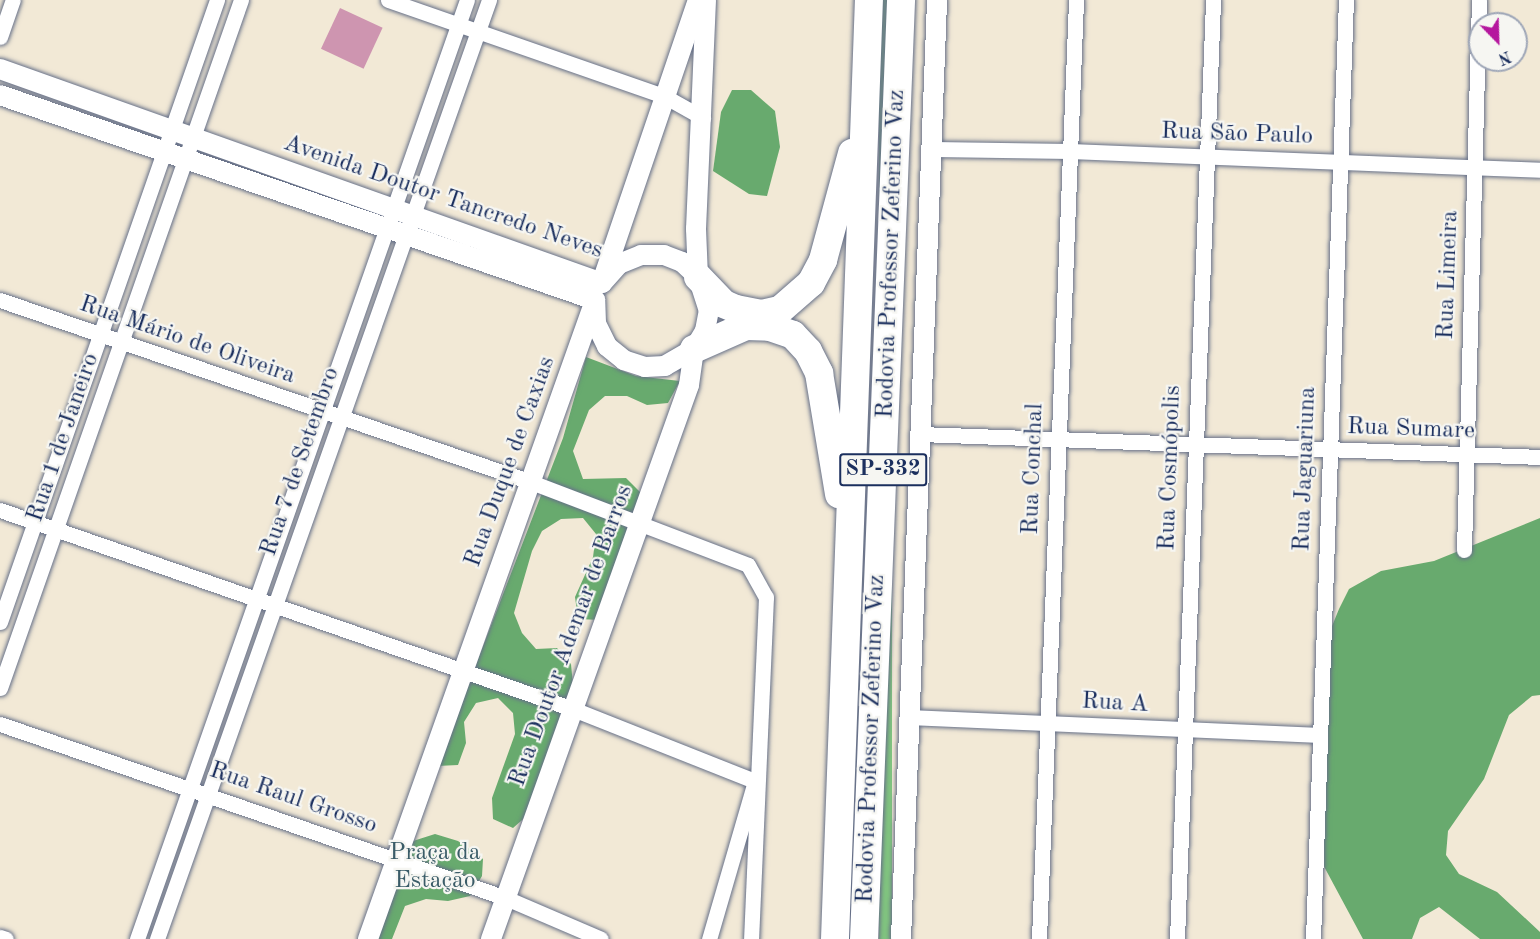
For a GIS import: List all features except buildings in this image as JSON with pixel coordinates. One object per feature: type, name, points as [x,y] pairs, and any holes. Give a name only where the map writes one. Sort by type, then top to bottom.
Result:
[{"type":"highway","name":"Rodovia Professor Zeferino Vaz","points":[[836,939],[869,0]]},
{"type":"highway","name":"Rodovia Professor Zeferino Vaz","points":[[864,939],[901,0]]},
{"type":"highway","points":[[698,277],[724,304],[745,313],[780,310],[812,283],[823,260],[864,108]]},
{"type":"highway","points":[[694,349],[746,326],[770,327],[793,335],[808,351],[819,373],[850,564]]},
{"type":"street","points":[[0,37],[13,0]]},
{"type":"street","name":"Rua 1 de Janeiro","points":[[0,622],[217,0]]},
{"type":"street","name":"Rua 1 de Janeiro","points":[[0,687],[241,0]]},
{"type":"street","points":[[388,0],[664,96],[703,118]]},
{"type":"street","name":"Rua 7 de Setembro","points":[[137,939],[467,0]]},
{"type":"street","name":"Rua 7 de Setembro","points":[[157,939],[489,0]]},
{"type":"street","name":"Rua Duque de Caxias","points":[[368,939],[599,291],[698,0]]},
{"type":"street","points":[[694,349],[705,331],[709,310],[698,277],[696,229],[703,118],[706,0]]},
{"type":"street","points":[[901,939],[937,0]]},
{"type":"street","name":"Rua Conchal","points":[[1039,939],[1076,0]]},
{"type":"street","name":"Rua Cosmópolis","points":[[1177,939],[1182,729],[1213,0]]},
{"type":"street","name":"Rua Jaguariuna","points":[[1313,939],[1346,0]]},
{"type":"street","name":"Rua Limeira","points":[[1464,550],[1479,0]]},
{"type":"street","name":"Avenida Doutor Tancredo Neves","points":[[0,69],[412,215],[599,291]]},
{"type":"street","name":"Avenida Doutor Tancredo Neves","points":[[0,95],[405,236],[599,291]]},
{"type":"street","name":"Rua São Paulo","points":[[933,149],[1070,151],[1540,170]]},
{"type":"street","name":"Avenida Doutor Tancredo Neves","points":[[694,349],[665,366],[645,367],[624,360],[607,346],[596,323],[599,291],[619,264],[641,255],[664,255],[682,262],[698,277]]},
{"type":"street","name":"Rua Mário de Oliveira","points":[[0,300],[531,482],[730,556],[748,565],[759,579],[766,597],[755,782]]},
{"type":"street","name":"Rua Doutor Ademar de Barros","points":[[491,939],[689,385],[694,349]]},
{"type":"street","name":"Rua Sumare","points":[[920,434],[1540,457]]},
{"type":"street","points":[[0,510],[463,673],[573,709],[755,782]]},
{"type":"street","name":"Rua A","points":[[910,717],[1319,735]]},
{"type":"street","name":"Rua Raul Grosso","points":[[0,724],[208,793],[506,898],[601,939]]},
{"type":"street","points":[[709,939],[755,782]]},
{"type":"street","points":[[751,939],[755,782]]},
{"type":"street","points":[[0,937],[6,939]]},
{"type":"green space","points":[[879,0],[892,0],[892,939],[879,939]]},
{"type":"green space","points":[[732,90],[751,90],[775,111],[780,147],[767,196],[749,194],[713,171],[721,112]]},
{"type":"green space","points":[[586,357],[636,376],[680,381],[668,403],[647,405],[627,396],[605,396],[589,410],[573,451],[583,479],[626,478],[642,494],[600,620],[578,619],[575,597],[593,557],[596,534],[583,518],[561,519],[542,531],[532,551],[514,613],[522,633],[536,649],[557,648],[571,664],[573,685],[529,814],[513,828],[493,819],[492,798],[515,734],[513,713],[498,698],[476,703],[464,722],[466,743],[458,765],[437,766],[563,438]]},
{"type":"green space","points":[[1540,518],[1540,695],[1532,696],[1509,715],[1484,779],[1448,831],[1446,855],[1459,874],[1497,892],[1540,932],[1540,939],[1480,939],[1439,907],[1420,918],[1412,939],[1363,939],[1320,859],[1330,631],[1339,609],[1349,589],[1381,571],[1434,561]]},
{"type":"green space","name":"Praça da Estação","points":[[435,834],[458,841],[483,859],[482,876],[470,896],[448,901],[426,899],[405,906],[392,939],[365,939],[413,841]]}]
